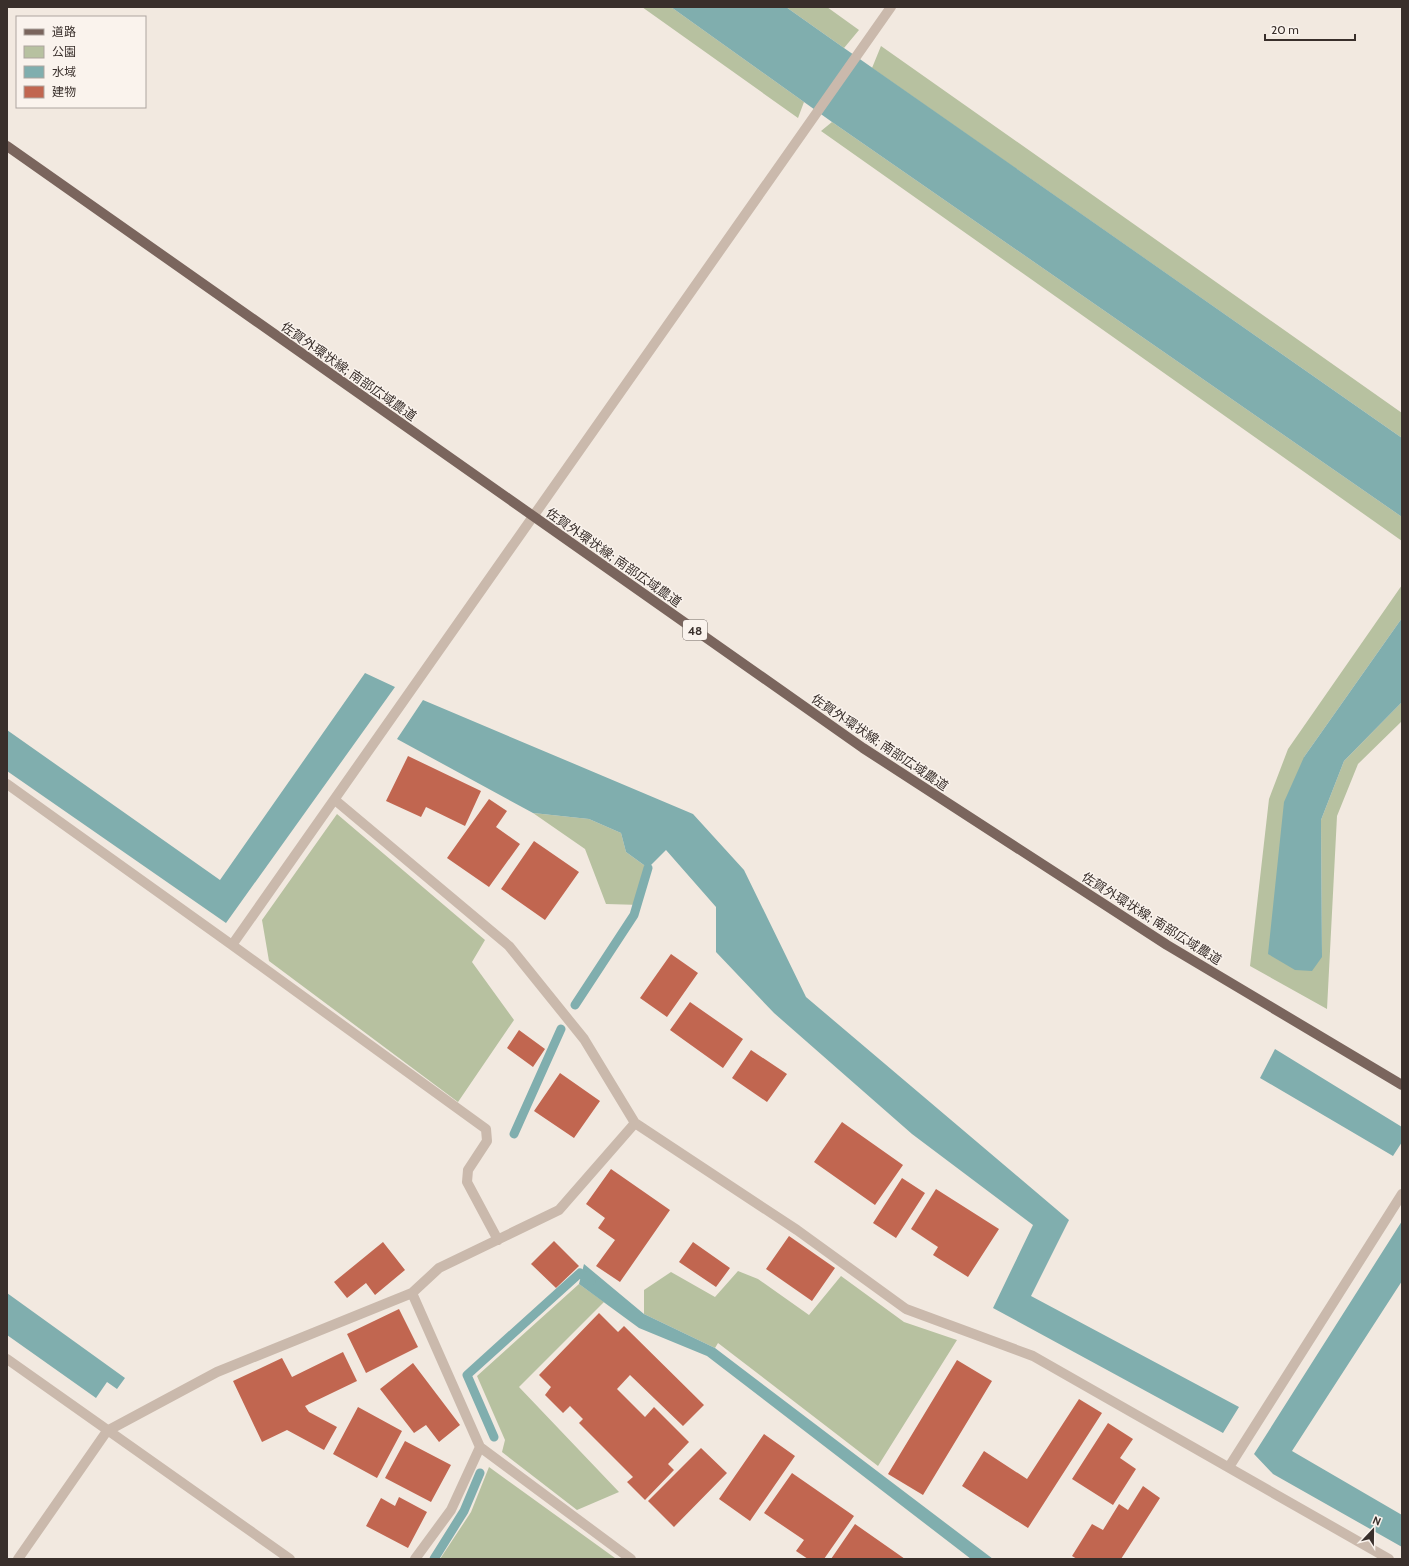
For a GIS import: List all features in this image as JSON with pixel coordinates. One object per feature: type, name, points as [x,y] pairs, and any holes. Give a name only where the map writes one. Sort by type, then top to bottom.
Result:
[{"type":"main road","name":"佐賀外環状線; 南部広域農道","points":[[7,146],[863,748],[1167,945],[1402,1085]]},
{"type":"street","points":[[232,945],[891,7]]},
{"type":"street","points":[[7,784],[486,1129],[487,1141],[468,1170],[467,1182],[498,1240]]},
{"type":"street","points":[[335,800],[509,946],[584,1039],[635,1123],[798,1230],[906,1309],[1033,1356],[1388,1559]]},
{"type":"street","points":[[18,1559],[107,1431],[217,1372],[412,1293],[440,1268],[559,1210],[635,1123]]},
{"type":"street","points":[[1229,1467],[1402,1194]]},
{"type":"street","points":[[412,1293],[480,1446],[632,1559]]},
{"type":"street","points":[[7,1359],[290,1559]]},
{"type":"street","points":[[415,1559],[451,1510],[480,1446]]},
{"type":"green space","points":[[642,7],[671,7],[804,102],[798,118]]},
{"type":"green space","points":[[786,7],[827,7],[859,30],[844,48]]},
{"type":"green space","points":[[881,46],[1402,413],[1402,438],[872,68]]},
{"type":"green space","points":[[832,122],[1402,517],[1402,541],[821,131]]},
{"type":"green space","points":[[1402,585],[1402,618],[1304,757],[1322,957],[1321,820],[1344,761],[1402,702],[1402,721],[1358,764],[1337,816],[1327,1009],[1250,966],[1269,799],[1288,749]]},
{"type":"green space","points":[[533,813],[589,819],[621,833],[626,852],[648,868],[641,905],[606,904],[585,849]]},
{"type":"green space","points":[[337,814],[485,940],[472,962],[514,1020],[458,1102],[269,961],[262,920]]},
{"type":"green space","points":[[738,1271],[758,1279],[809,1315],[841,1276],[904,1322],[957,1340],[878,1466],[718,1343],[715,1348],[644,1314],[644,1290],[671,1272],[715,1297]]},
{"type":"green space","points":[[579,1284],[604,1302],[519,1387],[619,1492],[577,1510],[502,1452],[505,1440],[477,1376]]},
{"type":"green space","points":[[489,1467],[615,1558],[440,1559],[471,1512]]},
{"type":"water","points":[[671,7],[786,7],[1402,438],[1402,517],[832,122]]},
{"type":"water","points":[[1402,618],[1402,702],[1344,761],[1321,820],[1322,957],[1312,971],[1295,970],[1268,954],[1284,802],[1304,757]]},
{"type":"water","points":[[365,673],[395,687],[226,923],[7,771],[7,730],[220,880]]},
{"type":"water","points":[[423,700],[693,814],[744,870],[806,997],[1069,1220],[1031,1296],[1239,1407],[1223,1433],[993,1308],[1033,1225],[912,1134],[774,1013],[716,952],[716,907],[666,850],[648,868],[626,852],[621,833],[589,819],[533,813],[397,739]]},
{"type":"water","points":[[1275,1049],[1402,1127],[1402,1142],[1393,1156],[1260,1078]]},
{"type":"water","points":[[1402,1221],[1402,1281],[1292,1451],[1402,1515],[1402,1547],[1273,1474],[1254,1454]]},
{"type":"water","points":[[584,1264],[644,1314],[715,1348],[993,1559],[971,1559],[707,1356],[639,1328],[579,1284]]},
{"type":"water","points":[[7,1293],[125,1378],[117,1389],[107,1382],[96,1398],[7,1335]]},
{"type":"building","points":[[408,756],[481,791],[465,826],[426,807],[421,817],[386,801]]},
{"type":"building","points":[[489,799],[507,811],[496,827],[520,844],[489,887],[447,858]]},
{"type":"building","points":[[534,841],[579,872],[545,920],[501,889]]},
{"type":"building","points":[[671,954],[698,973],[667,1017],[640,998]]},
{"type":"building","points":[[690,1002],[743,1039],[723,1068],[670,1030]]},
{"type":"building","points":[[519,1030],[545,1049],[533,1067],[507,1048]]},
{"type":"building","points":[[751,1050],[787,1074],[767,1102],[732,1078]]},
{"type":"building","points":[[560,1073],[600,1101],[574,1138],[534,1111]]},
{"type":"building","points":[[842,1122],[903,1165],[875,1205],[814,1162]]},
{"type":"building","points":[[611,1169],[670,1210],[620,1282],[596,1266],[615,1240],[598,1228],[605,1218],[586,1204]]},
{"type":"building","points":[[902,1178],[925,1193],[896,1238],[873,1223]]},
{"type":"building","points":[[936,1189],[999,1229],[968,1277],[933,1255],[938,1247],[911,1229]]},
{"type":"building","points":[[789,1236],[835,1268],[812,1301],[766,1269]]},
{"type":"building","points":[[554,1241],[579,1266],[556,1288],[531,1264]]},
{"type":"building","points":[[383,1242],[405,1270],[375,1295],[366,1283],[347,1298],[334,1282]]},
{"type":"building","points":[[693,1242],[730,1268],[716,1287],[679,1262]]},
{"type":"building","points":[[399,1309],[418,1347],[366,1373],[347,1334]]},
{"type":"building","points":[[599,1313],[618,1332],[624,1326],[704,1405],[683,1426],[630,1375],[617,1389],[645,1417],[654,1407],[689,1442],[668,1464],[674,1470],[645,1500],[627,1482],[633,1477],[579,1423],[583,1419],[570,1406],[563,1413],[545,1395],[551,1387],[539,1375]]},
{"type":"building","points":[[343,1352],[357,1381],[305,1406],[309,1412],[337,1427],[324,1450],[287,1430],[262,1442],[233,1381],[282,1358],[292,1377]]},
{"type":"building","points":[[957,1360],[992,1381],[923,1495],[888,1474]]},
{"type":"building","points":[[413,1363],[460,1425],[439,1442],[426,1425],[414,1433],[380,1389]]},
{"type":"building","points":[[1079,1399],[1102,1413],[1028,1528],[962,1486],[984,1451],[1027,1479]]},
{"type":"building","points":[[358,1407],[402,1431],[377,1478],[333,1454]]},
{"type":"building","points":[[1108,1423],[1133,1439],[1120,1458],[1136,1469],[1113,1505],[1072,1479]]},
{"type":"building","points":[[764,1434],[795,1456],[750,1521],[719,1499]]},
{"type":"building","points":[[405,1441],[451,1465],[431,1502],[385,1478]]},
{"type":"building","points":[[701,1448],[727,1473],[674,1527],[648,1501]]},
{"type":"building","points":[[792,1473],[854,1516],[824,1559],[808,1559],[796,1551],[804,1540],[764,1513]]},
{"type":"building","points":[[1143,1486],[1160,1498],[1121,1559],[1077,1559],[1072,1556],[1092,1524],[1103,1530],[1119,1504],[1128,1510]]},
{"type":"building","points":[[399,1497],[427,1512],[408,1548],[366,1526],[381,1498],[395,1506]]},
{"type":"building","points":[[855,1524],[905,1559],[831,1559]]},
{"type":"waterway","points":[[575,1005],[634,915],[648,868]]},
{"type":"waterway","points":[[514,1134],[561,1029]]},
{"type":"waterway","points":[[494,1437],[467,1375],[580,1273],[591,1281]]},
{"type":"waterway","points":[[434,1559],[464,1511],[480,1473]]}]
